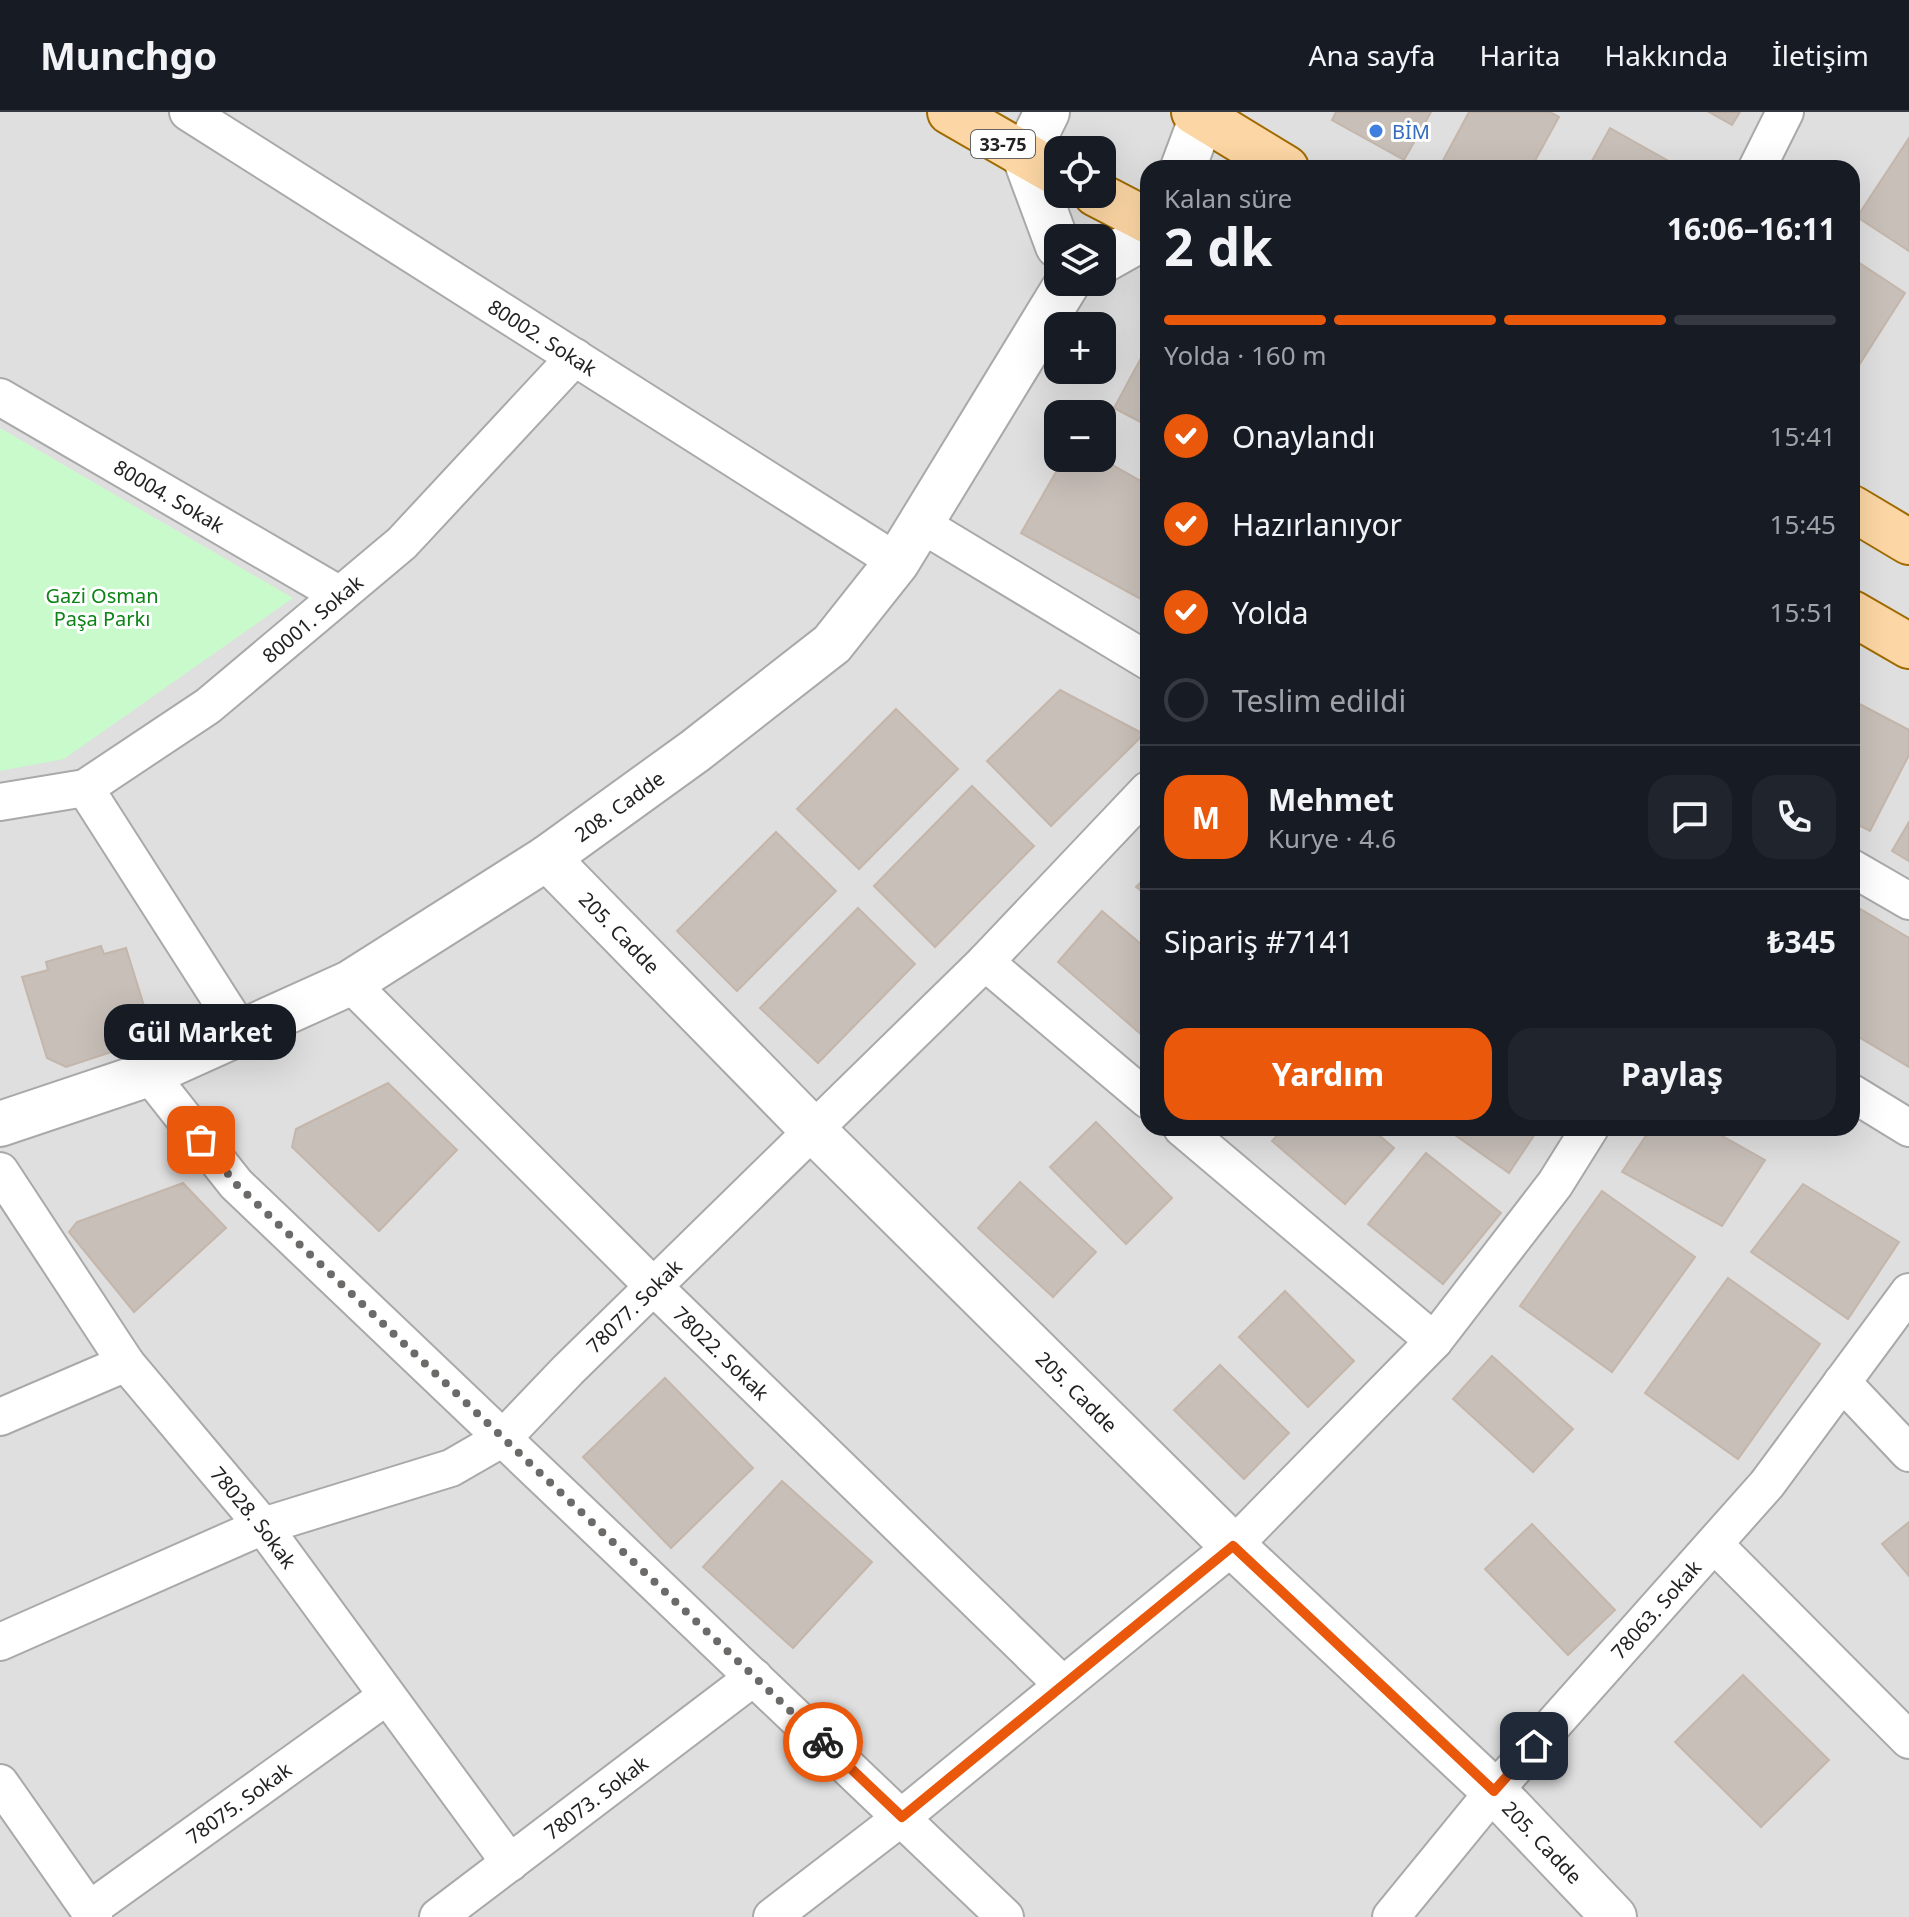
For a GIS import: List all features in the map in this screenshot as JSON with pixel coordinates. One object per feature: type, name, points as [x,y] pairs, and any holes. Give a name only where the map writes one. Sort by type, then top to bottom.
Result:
[{"type":"main road","name":"33-75","points":[[950,112],[1042,166]]},
{"type":"main road","points":[[1199,114],[1273,160]]},
{"type":"main road","points":[[1116,204],[1140,217]]},
{"type":"main road","points":[[1860,513],[1909,542]]},
{"type":"main road","points":[[1860,618],[1909,646]]},
{"type":"street","points":[[1047,112],[1042,166],[1054,224]]},
{"type":"street","points":[[1761,160],[1785,112]]},
{"type":"street","points":[[1185,160],[1199,114]]},
{"type":"street","name":"80002. Sokak","points":[[206,116],[897,562]]},
{"type":"street","points":[[1116,253],[1140,240]]},
{"type":"street","name":"208. Cadde","points":[[0,1124],[149,1074],[350,983],[547,858],[695,751],[832,644],[897,562],[1059,296]]},
{"type":"street","name":"80001. Sokak","points":[[0,802],[85,788],[208,706],[402,543],[575,357]]},
{"type":"street","name":"80004. Sokak","points":[[0,397],[340,595]]},
{"type":"street","points":[[921,524],[1140,656]]},
{"type":"street","points":[[85,788],[241,1032]]},
{"type":"street","name":"78077. Sokak","points":[[0,1642],[263,1526],[451,1468],[503,1438],[653,1286],[985,962],[1140,798]]},
{"type":"street","name":"205. Cadde","points":[[547,858],[814,1131],[1233,1546],[1494,1791],[1614,1917]]},
{"type":"street","points":[[1860,873],[1909,901]]},
{"type":"street","points":[[985,962],[1140,1093]]},
{"type":"street","name":"78022. Sokak","points":[[350,983],[653,1286],[1063,1685]]},
{"type":"street","points":[[149,1074],[236,1184],[1005,1917]]},
{"type":"street","points":[[1860,1098],[1909,1128]]},
{"type":"street","points":[[1191,1136],[1434,1341]]},
{"type":"street","points":[[772,1917],[902,1817],[1233,1546],[1434,1341],[1555,1184],[1585,1136]]},
{"type":"street","name":"78028. Sokak","points":[[0,1171],[126,1363],[263,1526],[510,1863]]},
{"type":"street","name":"78063. Sokak","points":[[1391,1917],[1494,1791],[1767,1484],[1909,1292]]},
{"type":"street","points":[[0,1417],[126,1363]]},
{"type":"street","points":[[1842,1382],[1909,1453]]},
{"type":"street","points":[[1714,1544],[1909,1740]]},
{"type":"street","name":"78073. Sokak","points":[[438,1917],[754,1677]]},
{"type":"street","name":"78075. Sokak","points":[[91,1914],[387,1696]]},
{"type":"street","points":[[0,1783],[91,1914]]},
{"type":"shaded area","points":[[0,112],[1909,112],[1909,1917],[0,1917]]},
{"type":"green space","name":"Gazi Osman Paşa Parkı","points":[[0,428],[293,598],[64,759],[0,771]]},
{"type":"building","points":[[1336,112],[1431,112],[1404,160],[1332,120]]},
{"type":"building","points":[[1469,112],[1550,112],[1559,117],[1535,160],[1443,160]]},
{"type":"building","points":[[1709,112],[1740,112],[1732,125]]},
{"type":"building","points":[[1610,128],[1667,160],[1592,160]]},
{"type":"building","points":[[1909,138],[1909,251],[1860,219],[1860,212]]},
{"type":"building","points":[[1860,263],[1905,293],[1860,363]]},
{"type":"building","points":[[1140,360],[1140,422],[1116,409],[1116,404]]},
{"type":"building","points":[[1116,467],[1140,480],[1140,599],[1021,533],[1056,472],[1116,472]]},
{"type":"building","points":[[1060,690],[1140,732],[1140,738],[1051,826],[987,761]]},
{"type":"building","points":[[1860,704],[1909,730],[1909,755],[1870,831],[1860,826]]},
{"type":"building","points":[[896,709],[958,769],[859,869],[797,809]]},
{"type":"building","points":[[972,786],[1034,846],[935,947],[874,886]]},
{"type":"building","points":[[1909,822],[1909,861],[1892,851]]},
{"type":"building","points":[[776,832],[836,891],[737,991],[677,931]]},
{"type":"building","points":[[858,908],[915,964],[818,1063],[760,1008]]},
{"type":"building","points":[[1860,909],[1909,938],[1909,1067],[1860,1038]]},
{"type":"building","points":[[1102,911],[1140,943],[1140,1034],[1058,962]]},
{"type":"building","points":[[101,946],[104,954],[126,948],[150,1025],[142,1042],[66,1067],[47,1058],[22,977],[48,970],[46,962]]},
{"type":"building","points":[[388,1083],[457,1150],[379,1231],[292,1147],[296,1129]]},
{"type":"building","points":[[1096,1122],[1172,1198],[1126,1244],[1050,1167]]},
{"type":"building","points":[[1277,1136],[1380,1136],[1394,1148],[1345,1204],[1272,1141]]},
{"type":"building","points":[[1456,1136],[1534,1136],[1509,1173]]},
{"type":"building","points":[[1646,1136],[1722,1136],[1765,1160],[1722,1226],[1622,1172]]},
{"type":"building","points":[[1426,1153],[1501,1213],[1443,1284],[1368,1224]]},
{"type":"building","points":[[1020,1182],[1096,1252],[1053,1297],[978,1228]]},
{"type":"building","points":[[183,1183],[226,1228],[134,1312],[69,1232],[77,1222]]},
{"type":"building","points":[[1803,1184],[1899,1242],[1848,1319],[1751,1252]]},
{"type":"building","points":[[1602,1191],[1695,1257],[1612,1372],[1520,1306]]},
{"type":"building","points":[[1728,1278],[1820,1344],[1738,1459],[1645,1393]]},
{"type":"building","points":[[1285,1291],[1354,1361],[1308,1407],[1239,1337]]},
{"type":"building","points":[[1492,1356],[1573,1429],[1533,1472],[1453,1399]]},
{"type":"building","points":[[1220,1365],[1289,1433],[1244,1479],[1174,1410]]},
{"type":"building","points":[[665,1378],[753,1468],[671,1548],[583,1457]]},
{"type":"building","points":[[782,1481],[872,1562],[793,1648],[703,1567]]},
{"type":"building","points":[[1909,1522],[1909,1576],[1882,1544]]},
{"type":"building","points":[[1532,1524],[1615,1610],[1568,1655],[1485,1569]]},
{"type":"building","points":[[1743,1675],[1829,1760],[1761,1827],[1675,1742]]},
{"type":"way so far","points":[[201,1140],[236,1184],[823,1742]]},
{"type":"place","name":"BİM","points":[[1376,131]]},
{"type":"place","name":"Gül Market","points":[[201,1140]]},
{"type":"route","points":[[823,1742],[902,1817],[1233,1546],[1494,1791],[1534,1746]]}]
